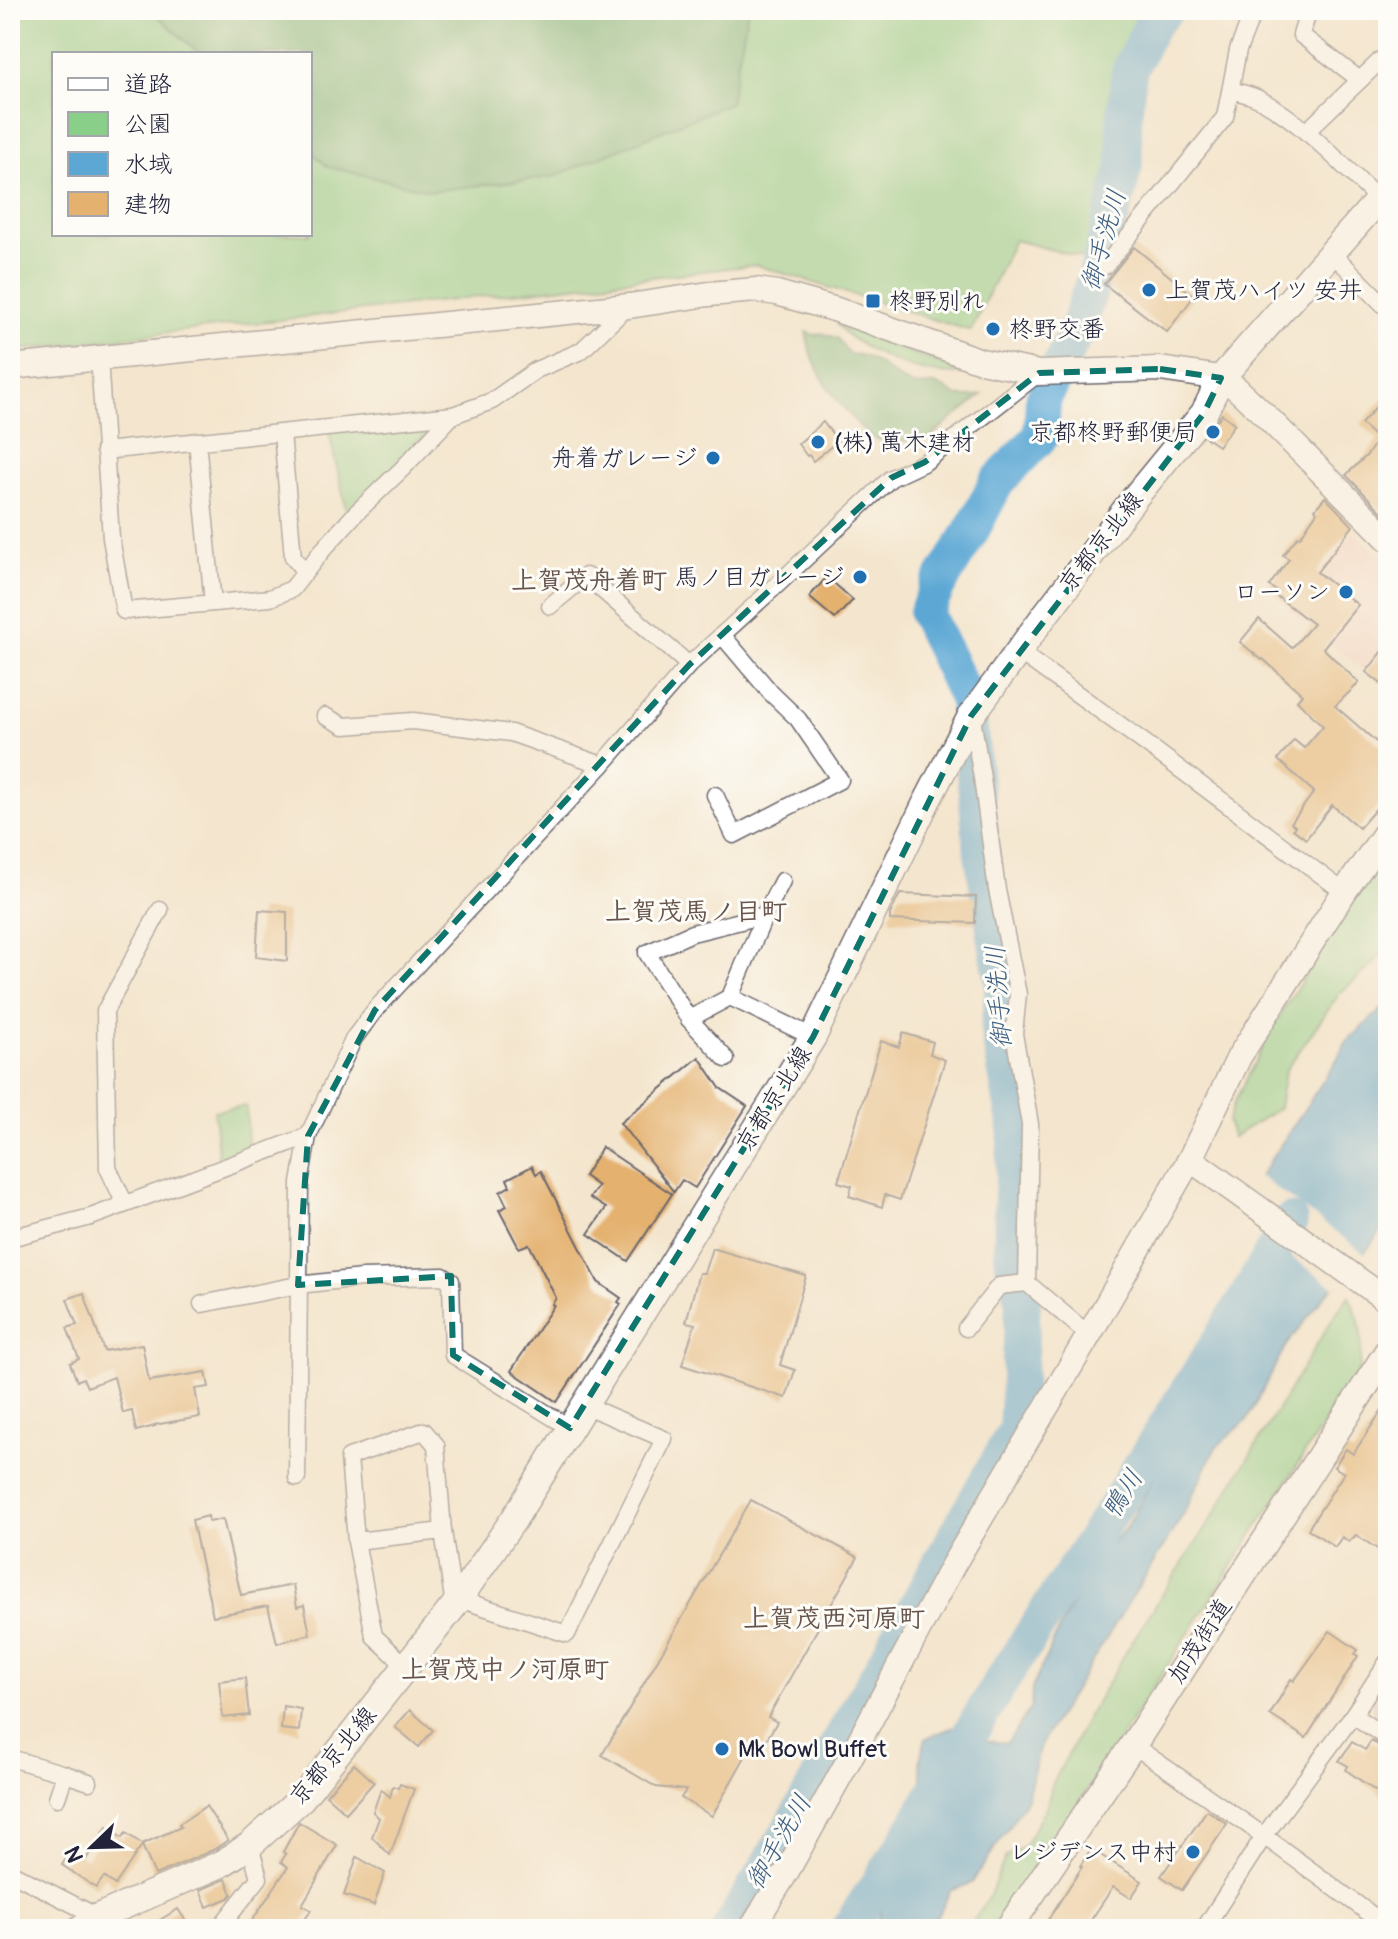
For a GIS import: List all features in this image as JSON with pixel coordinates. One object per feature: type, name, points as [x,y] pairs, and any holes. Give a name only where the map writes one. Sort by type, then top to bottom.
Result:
[{"type":"main road","name":"京都京北線","points":[[89,1923],[221,1864],[250,1845],[302,1798],[456,1602],[514,1519],[813,1037],[971,716],[1136,496],[1204,413],[1221,378],[1383,194]]},
{"type":"main road","name":"加茂街道","points":[[1008,1929],[1133,1745],[1388,1351]]},
{"type":"street","points":[[1105,266],[1225,117],[1238,50],[1254,10]]},
{"type":"street","points":[[1309,10],[1301,35],[1360,80]]},
{"type":"street","points":[[1306,132],[1388,53]]},
{"type":"street","points":[[1231,90],[1259,98],[1383,194]]},
{"type":"street","points":[[1332,253],[1388,309]]},
{"type":"street","points":[[10,367],[629,306],[756,290],[837,310],[981,361],[1039,373],[1160,369],[1221,378],[1269,419],[1388,539]]},
{"type":"street","points":[[104,451],[453,415],[492,401],[536,370],[581,351],[629,306]]},
{"type":"street","points":[[99,358],[111,538],[124,611],[270,598],[292,589],[356,513],[453,415]]},
{"type":"street","points":[[297,1478],[300,1183],[308,1136],[354,1038],[375,1010],[602,765],[689,665],[891,478],[925,462],[1039,373]]},
{"type":"street","points":[[282,433],[293,557],[305,572]]},
{"type":"street","points":[[197,441],[213,603]]},
{"type":"street","points":[[550,606],[586,576],[689,665]]},
{"type":"street","points":[[715,795],[734,835],[840,780],[798,719],[771,693],[722,635]]},
{"type":"street","points":[[1018,651],[1344,892]]},
{"type":"street","points":[[325,716],[344,726],[413,721],[511,733],[602,765]]},
{"type":"street","points":[[971,716],[997,890],[1018,994],[1014,1034],[1030,1124],[1027,1283]]},
{"type":"street","points":[[751,1929],[787,1871],[953,1565],[1190,1159],[1239,1057],[1388,829]]},
{"type":"street","points":[[689,1019],[730,997],[782,881]]},
{"type":"street","points":[[125,1204],[108,1168],[105,1011],[160,910]]},
{"type":"street","points":[[726,1059],[689,1019],[647,953],[692,933],[765,915]]},
{"type":"street","points":[[730,997],[813,1037]]},
{"type":"street","points":[[10,1238],[91,1217],[308,1136]]},
{"type":"street","points":[[1190,1159],[1388,1301]]},
{"type":"street","points":[[202,1304],[298,1285],[362,1278],[443,1276],[451,1281],[453,1355],[570,1428]]},
{"type":"street","points":[[966,1328],[999,1286],[1027,1283],[1089,1335]]},
{"type":"street","points":[[406,1666],[374,1636],[356,1541],[349,1457],[424,1431],[436,1445],[443,1531],[456,1602],[567,1634],[664,1439],[584,1405]]},
{"type":"street","points":[[356,1541],[443,1531]]},
{"type":"street","points":[[1204,1929],[1264,1836],[1353,1715],[1388,1661]]},
{"type":"street","points":[[1353,1715],[1388,1739]]},
{"type":"street","points":[[1133,1745],[1388,1927]]},
{"type":"street","points":[[10,1758],[89,1782]]},
{"type":"street","points":[[57,1798],[65,1774]]},
{"type":"street","points":[[222,1929],[259,1878],[250,1845]]},
{"type":"street","points":[[10,1872],[89,1923]]},
{"type":"highlighted area","points":[[1160,369],[1221,378],[1204,413],[971,716],[813,1037],[570,1428],[453,1355],[451,1276],[298,1285],[308,1136],[375,1010],[689,665],[891,478],[925,462],[1039,373]]},
{"type":"shaded area","name":"ローソン","points":[[1354,531],[1388,563],[1388,644],[1363,670],[1289,611]]},
{"type":"shaded area","points":[[1388,1673],[1388,1723],[1373,1713],[1370,1699]]},
{"type":"green space","points":[[10,10],[1159,10],[1136,39],[1120,92],[1117,171],[1088,259],[1014,240],[971,331],[756,265],[10,351]]},
{"type":"green space","points":[[151,10],[748,10],[730,103],[552,177],[432,191],[328,167],[312,153],[312,52],[198,52]]},
{"type":"green space","points":[[836,324],[961,374],[928,371],[894,361],[862,345]]},
{"type":"green space","points":[[806,332],[837,338],[850,355],[866,357],[910,384],[938,385],[960,397],[982,395],[929,438],[912,441],[874,439],[835,398],[821,376],[810,352]]},
{"type":"green space","points":[[442,417],[349,521],[328,429]]},
{"type":"green space","points":[[1388,852],[1388,944],[1373,965],[1340,993],[1285,1071],[1279,1108],[1232,1138],[1228,1121],[1234,1103],[1275,1023]]},
{"type":"green space","points":[[246,1106],[249,1158],[219,1169],[214,1111]]},
{"type":"green space","points":[[1349,1296],[1361,1331],[1360,1368],[997,1929],[968,1929],[990,1895],[1005,1858],[1025,1845],[1088,1716],[1138,1632]]},
{"type":"water","points":[[1388,1000],[1388,1219],[1370,1246],[1322,1299],[1285,1347],[1247,1420],[1216,1447],[1183,1515],[1040,1745],[1027,1799],[972,1883],[950,1891],[940,1913],[927,1929],[871,1929],[879,1919],[886,1894],[905,1871],[922,1789],[920,1759],[926,1738],[956,1726],[988,1741],[1007,1743],[1031,1707],[1032,1688],[1095,1562],[1127,1527],[1257,1290],[1275,1238],[1256,1182],[1346,1042]]},
{"type":"pier","points":[[1256,1174],[1367,1255],[1337,1289],[1269,1241],[1271,1238],[1252,1183]]},
{"type":"building","name":"上賀茂ハイツ 安井","points":[[1134,247],[1194,296],[1167,332],[1104,284]]},
{"type":"building","points":[[1388,393],[1388,518],[1346,475],[1367,455],[1378,439],[1361,424]]},
{"type":"building","points":[[1222,414],[1235,424],[1218,446],[1205,437]]},
{"type":"building","name":"(株) 萬木建材","points":[[823,422],[838,441],[813,461],[798,444]]},
{"type":"building","points":[[1325,497],[1353,526],[1317,572],[1358,605],[1323,648],[1359,683],[1335,706],[1388,752],[1388,795],[1359,828],[1332,805],[1306,839],[1293,829],[1295,826],[1291,823],[1314,792],[1278,760],[1294,740],[1304,748],[1323,726],[1297,700],[1302,694],[1240,642],[1259,619],[1292,648],[1313,624],[1275,595],[1278,592],[1269,586],[1289,559],[1283,555],[1300,537]]},
{"type":"building","points":[[827,577],[853,600],[835,619],[809,597]]},
{"type":"building","points":[[1388,645],[1388,689],[1366,672]]},
{"type":"building","points":[[900,894],[976,897],[975,923],[890,920]]},
{"type":"building","points":[[259,910],[287,912],[287,961],[256,957]]},
{"type":"building","points":[[903,1033],[933,1042],[930,1054],[945,1060],[900,1200],[885,1195],[882,1207],[849,1196],[852,1186],[838,1182],[881,1041],[899,1047]]},
{"type":"building","points":[[699,1057],[720,1088],[747,1106],[695,1188],[682,1180],[674,1192],[620,1123]]},
{"type":"building","points":[[602,1147],[672,1194],[628,1261],[588,1234],[606,1208],[590,1198],[598,1186],[584,1176]]},
{"type":"building","points":[[532,1166],[536,1174],[541,1171],[598,1282],[621,1298],[618,1302],[621,1304],[557,1402],[511,1371],[556,1298],[529,1244],[519,1248],[499,1210],[507,1206],[500,1192],[510,1186],[507,1179]]},
{"type":"building","points":[[712,1248],[806,1276],[780,1365],[795,1370],[786,1398],[682,1365],[695,1324],[686,1322],[699,1273],[704,1273]]},
{"type":"building","points":[[84,1293],[104,1351],[142,1344],[149,1381],[206,1372],[209,1387],[195,1389],[200,1417],[136,1431],[132,1411],[123,1413],[114,1377],[87,1387],[83,1378],[77,1381],[70,1363],[79,1359],[67,1328],[77,1325],[67,1299]]},
{"type":"building","points":[[1388,1401],[1388,1556],[1356,1535],[1349,1542],[1342,1537],[1335,1547],[1308,1529],[1344,1473],[1334,1467],[1346,1449],[1353,1454]]},
{"type":"building","points":[[751,1500],[858,1557],[768,1717],[777,1722],[760,1751],[751,1746],[712,1816],[681,1798],[686,1790],[656,1787],[602,1755]]},
{"type":"building","points":[[208,1516],[209,1522],[223,1519],[241,1595],[293,1585],[297,1607],[304,1605],[310,1634],[277,1643],[268,1606],[213,1616],[192,1520]]},
{"type":"building","points":[[1330,1631],[1358,1650],[1355,1654],[1358,1656],[1306,1738],[1270,1715],[1291,1679],[1294,1681]]},
{"type":"building","points":[[245,1678],[249,1715],[223,1718],[219,1681]]},
{"type":"building","points":[[283,1706],[301,1709],[299,1731],[281,1729]]},
{"type":"building","points":[[410,1710],[433,1730],[419,1747],[395,1727]]},
{"type":"building","points":[[1371,1741],[1388,1750],[1388,1800],[1346,1770],[1348,1766],[1339,1761],[1352,1742],[1365,1750]]},
{"type":"building","points":[[354,1764],[374,1782],[346,1813],[326,1795]]},
{"type":"building","points":[[400,1784],[414,1789],[390,1855],[372,1837],[379,1818],[373,1812],[381,1789],[390,1797],[393,1786],[398,1788]]},
{"type":"building","points":[[206,1806],[228,1840],[213,1850],[155,1875],[142,1845],[115,1885],[104,1877],[96,1888],[62,1865],[72,1850],[86,1859],[107,1827],[122,1838],[126,1833],[142,1844],[181,1827],[179,1824]]},
{"type":"building","name":"レジデンス中村","points":[[1207,1810],[1227,1824],[1182,1890],[1161,1876]]},
{"type":"building","points":[[299,1822],[337,1845],[302,1905],[311,1910],[299,1929],[264,1929],[252,1921],[288,1867],[281,1862],[286,1854],[283,1852]]},
{"type":"building","points":[[1091,1849],[1142,1881],[1131,1898],[1113,1887],[1085,1929],[1056,1929],[1046,1923]]},
{"type":"building","points":[[357,1857],[385,1873],[374,1905],[344,1895]]},
{"type":"building","points":[[226,1879],[232,1894],[207,1907],[200,1890]]},
{"type":"building","points":[[178,1909],[191,1929],[145,1929]]},
{"type":"waterway","name":"御手洗川","points":[[729,1929],[785,1838],[1016,1429],[1023,1303],[1012,1260],[1011,1211],[1016,1128],[998,1029],[1003,985],[982,854],[967,700],[926,613],[997,482],[1041,436],[1043,399],[1073,339],[1099,265],[1125,165],[1124,120],[1129,71],[1151,26],[1166,10]]},
{"type":"waterway","name":"鴨川","points":[[848,1929],[901,1849],[1002,1680],[1246,1298],[1290,1221]]},
{"type":"place","name":"上賀茂ハイツ 安井","points":[[1149,290]]},
{"type":"place","name":"柊野別れ","points":[[873,301]]},
{"type":"place","name":"柊野交番","points":[[993,329]]},
{"type":"place","name":"京都柊野郵便局","points":[[1213,432]]},
{"type":"place","name":"(株) 萬木建材","points":[[818,442]]},
{"type":"place","name":"舟着ガレージ","points":[[713,458]]},
{"type":"place","name":"馬ノ目ガレージ","points":[[860,577]]},
{"type":"place","name":"ローソン","points":[[1346,592]]},
{"type":"place","name":"Mk Bowl Buffet","points":[[722,1749]]},
{"type":"place","name":"レジデンス中村","points":[[1193,1852]]},
{"type":"district","name":"上賀茂舟着町","points":[[589,581]]},
{"type":"district","name":"上賀茂馬ノ目町","points":[[696,912]]},
{"type":"district","name":"上賀茂西河原町","points":[[834,1619]]},
{"type":"district","name":"上賀茂中ノ河原町","points":[[505,1670]]}]
